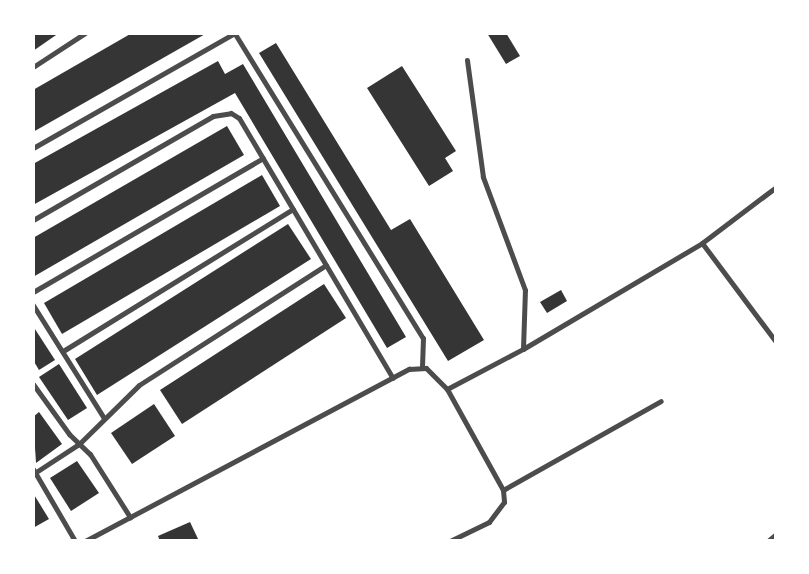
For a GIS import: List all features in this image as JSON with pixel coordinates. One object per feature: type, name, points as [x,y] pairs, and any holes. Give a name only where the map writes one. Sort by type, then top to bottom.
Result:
[{"type":"lane","points":[[33,67],[85,33]]},
{"type":"lane","points":[[33,148],[235,33],[423,338],[422,367]]},
{"type":"lane","points":[[467,60],[483,177],[525,290],[523,349]]},
{"type":"lane","points":[[33,220],[223,112],[239,118],[393,378]]},
{"type":"lane","points":[[33,292],[263,158]]},
{"type":"lane","points":[[447,389],[523,349],[702,243],[776,187]]},
{"type":"lane","points":[[62,351],[293,209]]},
{"type":"lane","points":[[702,243],[776,342]]},
{"type":"lane","points":[[75,541],[34,471],[79,444],[139,385],[326,265]]},
{"type":"lane","points":[[33,305],[104,418]]},
{"type":"lane","points":[[85,541],[393,378],[422,367]]},
{"type":"lane","points":[[422,367],[447,389],[503,490],[501,510],[473,532],[450,541]]},
{"type":"lane","points":[[33,384],[130,517]]},
{"type":"lane","points":[[503,490],[661,401]]},
{"type":"lane","points":[[768,541],[776,534]]},
{"type":"building","points":[[33,33],[59,33],[33,51]]},
{"type":"building","points":[[132,33],[207,33],[33,132],[33,90]]},
{"type":"building","points":[[487,33],[506,33],[520,56],[506,64]]},
{"type":"building","points":[[276,43],[391,230],[410,219],[484,340],[448,361],[259,53]]},
{"type":"building","points":[[218,61],[225,74],[243,64],[406,337],[387,348],[235,93],[33,205],[33,164]]},
{"type":"building","points":[[402,66],[456,151],[445,158],[453,171],[429,186],[367,88]]},
{"type":"building","points":[[227,126],[244,155],[33,277],[33,238]]},
{"type":"building","points":[[262,175],[280,206],[62,334],[44,303]]},
{"type":"building","points":[[288,224],[311,259],[97,395],[75,359]]},
{"type":"building","points":[[324,284],[346,318],[182,424],[160,390]]},
{"type":"building","points":[[561,290],[567,301],[547,313],[540,302]]},
{"type":"building","points":[[33,326],[55,360],[39,370],[33,360]]},
{"type":"building","points":[[59,364],[87,408],[68,420],[39,377]]},
{"type":"building","points":[[154,404],[175,436],[132,464],[111,433]]},
{"type":"building","points":[[39,412],[62,444],[36,463],[33,417]]},
{"type":"building","points":[[77,461],[99,493],[71,511],[50,478]]},
{"type":"building","points":[[33,493],[49,519],[33,528]]},
{"type":"building","points":[[190,522],[199,541],[160,541],[158,536]]}]
